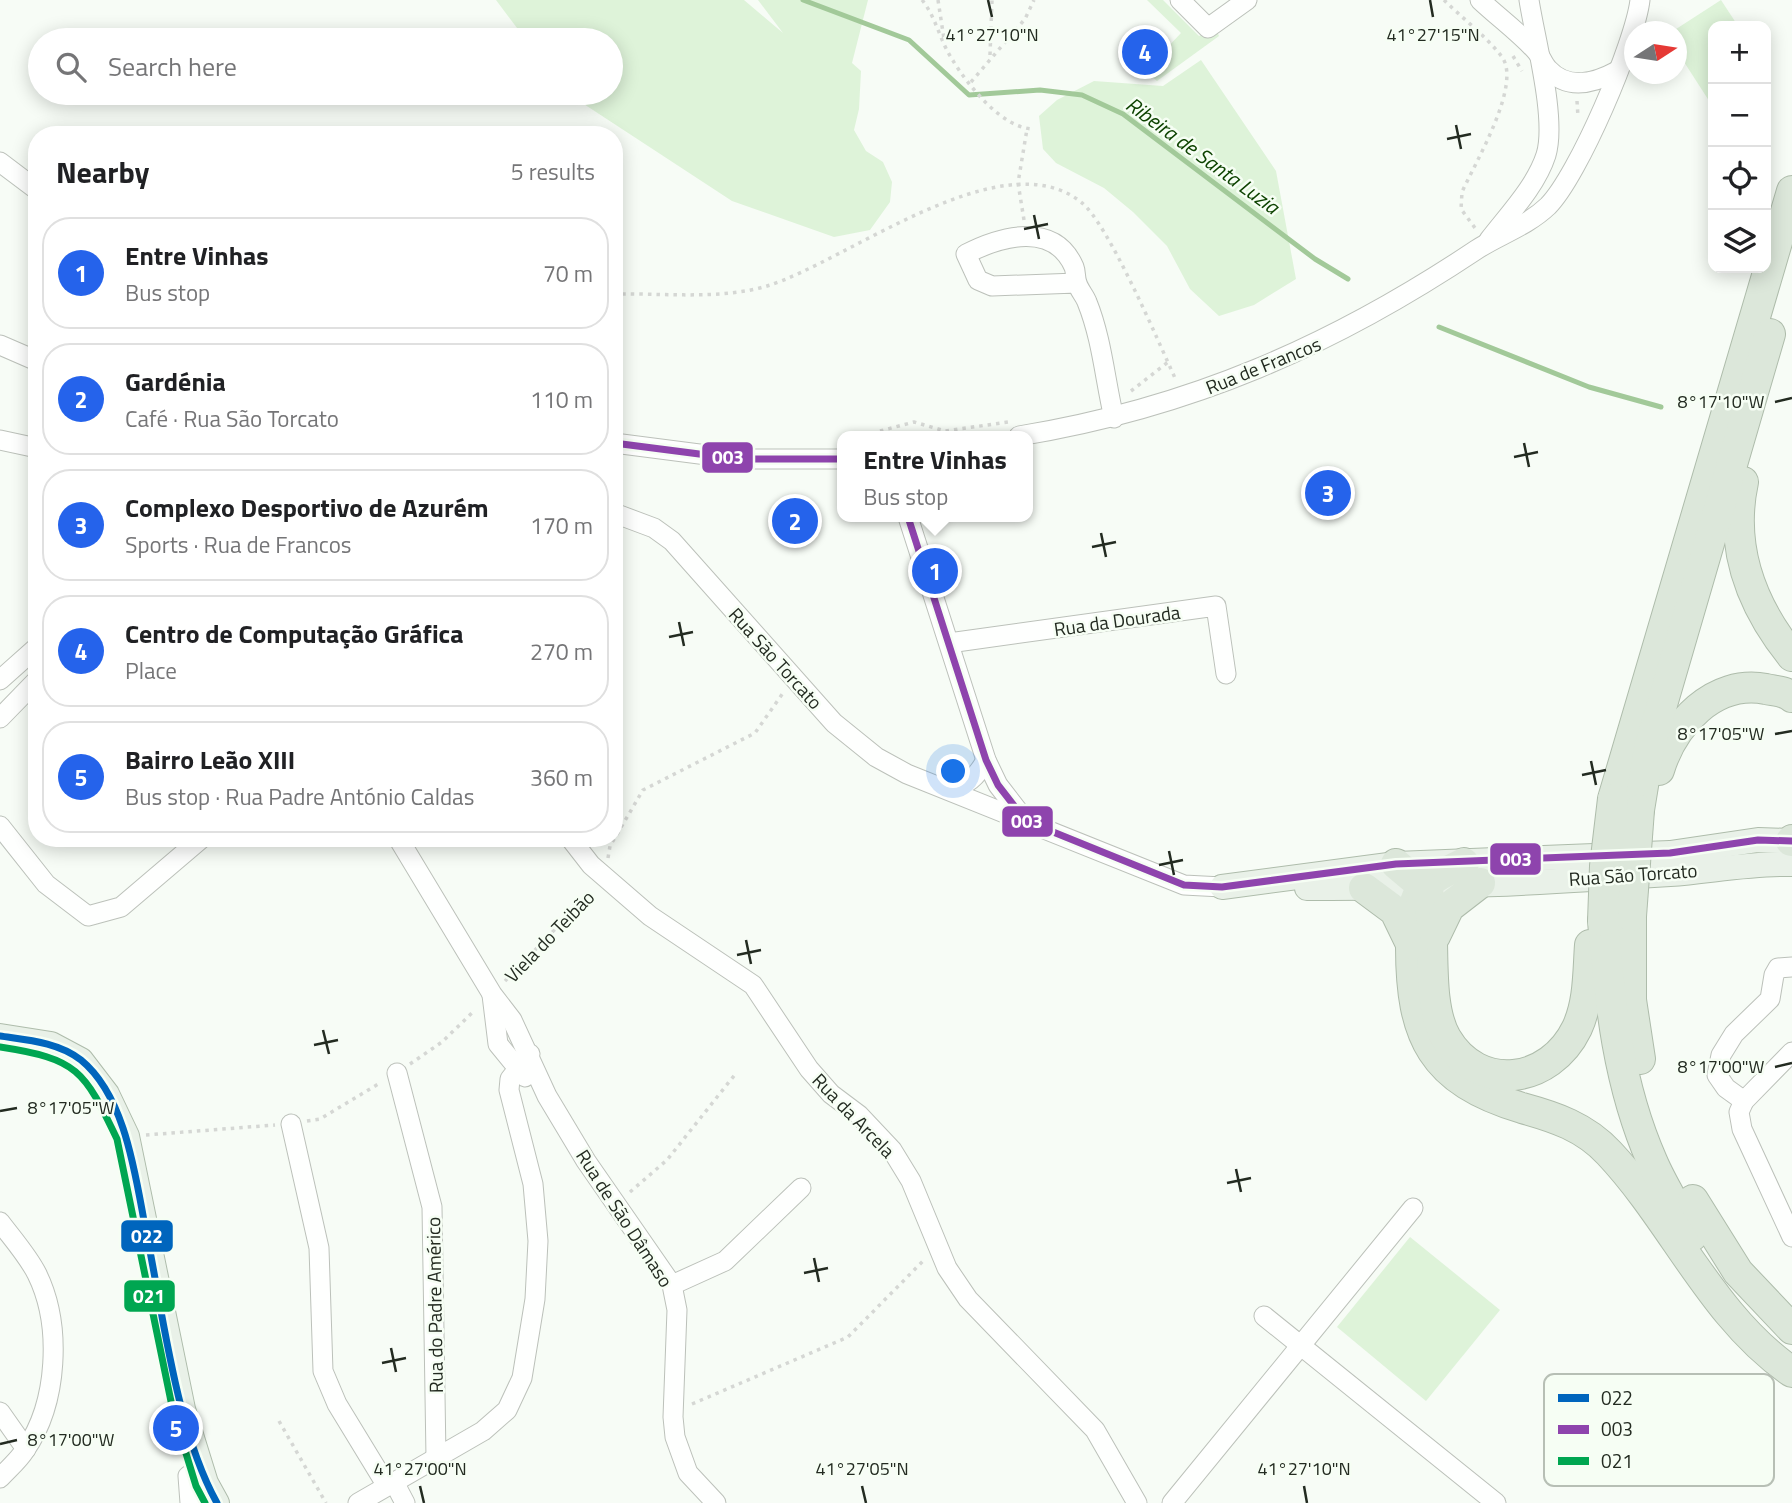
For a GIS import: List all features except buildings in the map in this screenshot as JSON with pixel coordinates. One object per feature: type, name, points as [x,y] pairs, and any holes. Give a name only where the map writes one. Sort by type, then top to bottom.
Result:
[{"type":"highway","points":[[1792,191],[1626,804],[1610,1000],[1623,1078],[1652,1161],[1700,1248],[1728,1286],[1792,1355]]},
{"type":"highway","points":[[1626,804],[1649,749],[1792,257]]},
{"type":"highway","points":[[1741,436],[1747,463],[1738,508],[1740,549],[1754,595],[1770,629],[1792,656]]},
{"type":"highway","points":[[1626,804],[1650,801],[1664,755],[1679,727],[1703,704],[1728,692],[1755,687],[1792,697]]},
{"type":"highway","points":[[1396,864],[1423,885]]},
{"type":"highway","points":[[1472,873],[1423,885],[1414,900],[1445,1035],[1454,1049],[1475,1067],[1510,1077],[1547,1065],[1570,1040],[1586,1001],[1590,939],[1617,918]]},
{"type":"highway","points":[[1472,873],[1423,940],[1417,1017],[1427,1045],[1441,1065],[1471,1089],[1563,1121],[1600,1144],[1637,1186],[1718,1299],[1764,1348],[1792,1372]]},
{"type":"highway","points":[[1364,888],[1395,911],[1423,940]]},
{"type":"highway","points":[[1617,918],[1641,1073],[1666,1153],[1738,1272],[1792,1329]]},
{"type":"main road","name":"Rua São Torcato","points":[[1222,887],[1396,864],[1472,873],[1670,853],[1758,840],[1792,846]]},
{"type":"main road","name":"Rua São Torcato","points":[[1222,887],[1364,888],[1423,885]]},
{"type":"main road","points":[[0,1036],[51,1044],[81,1060],[107,1094],[127,1136],[183,1409],[201,1466],[217,1503]]},
{"type":"street","points":[[1180,0],[1208,28],[1247,0]]},
{"type":"street","points":[[1480,0],[1538,52],[1548,69],[1561,79],[1577,84],[1597,83],[1617,71]]},
{"type":"street","name":"Rua de Francos","points":[[1016,428],[1114,418],[1268,365],[1334,336],[1412,293],[1481,237],[1537,176],[1547,153],[1549,123],[1529,0]]},
{"type":"street","name":"Rua de Francos","points":[[1481,237],[1518,228],[1547,207],[1565,186],[1593,130],[1638,20],[1640,0]]},
{"type":"street","points":[[0,162],[28,183]]},
{"type":"street","points":[[1077,283],[992,286],[978,280],[966,254],[1002,238],[1040,237],[1055,243],[1075,268],[1077,283],[1087,302],[1101,348],[1114,418]]},
{"type":"street","points":[[0,345],[28,357]]},
{"type":"street","points":[[0,440],[28,446]]},
{"type":"street","points":[[623,444],[738,459],[837,459]]},
{"type":"street","name":"Rua São Torcato","points":[[623,516],[654,528],[672,541],[854,742],[907,774],[1184,886],[1222,887]]},
{"type":"street","points":[[910,522],[986,760],[998,785],[1026,821]]},
{"type":"street","name":"Rua da Dourada","points":[[949,643],[1216,606],[1226,674]]},
{"type":"street","points":[[0,680],[28,655]]},
{"type":"street","points":[[0,718],[28,689]]},
{"type":"street","points":[[949,790],[965,786],[986,760]]},
{"type":"street","points":[[0,826],[46,884],[88,916],[121,907],[191,847]]},
{"type":"street","name":"Rua de São Dâmaso","points":[[403,847],[492,994],[512,1020],[530,1054],[547,1096],[614,1203],[672,1285],[677,1311],[673,1417],[675,1437],[688,1473],[716,1503]]},
{"type":"street","name":"Rua da Arcela","points":[[577,847],[591,865],[650,916],[753,985],[809,1069],[831,1094],[859,1115],[892,1150],[911,1181],[947,1268],[968,1299],[1096,1430],[1138,1503]]},
{"type":"street","points":[[1744,1101],[1726,1088],[1717,1075],[1721,1055],[1734,1034],[1770,999],[1773,975],[1778,968],[1792,967]]},
{"type":"street","name":"Rua de São Dâmaso","points":[[492,994],[498,1044],[518,1070],[547,1096]]},
{"type":"street","points":[[1792,1052],[1744,1101],[1739,1112],[1742,1129],[1784,1201],[1792,1237]]},
{"type":"street","points":[[358,1503],[483,1431],[507,1410],[522,1378],[534,1299],[538,1241],[533,1184],[509,1090],[510,1079],[530,1054]]},
{"type":"street","name":"Rua do Padre Américo","points":[[397,1073],[432,1207],[436,1457]]},
{"type":"street","points":[[291,1124],[319,1248],[323,1371],[337,1404],[405,1503]]},
{"type":"street","points":[[672,1285],[725,1261],[801,1188]]},
{"type":"street","points":[[1172,1503],[1413,1208]]},
{"type":"street","points":[[0,1222],[37,1274],[48,1311],[54,1352],[49,1396],[26,1449],[0,1478]]},
{"type":"street","points":[[1264,1316],[1496,1503]]},
{"type":"street","points":[[0,1412],[26,1449]]},
{"type":"street","points":[[190,1503],[188,1476],[201,1466]]},
{"type":"path","points":[[922,0],[952,59],[986,102],[1010,122],[1034,129]]},
{"type":"path","points":[[938,0],[945,45]]},
{"type":"path","points":[[990,57],[992,0]]},
{"type":"path","points":[[972,84],[990,57],[1025,19],[1034,0]]},
{"type":"path","points":[[1444,0],[1503,58],[1508,77],[1505,97],[1462,192],[1461,209],[1481,237]]},
{"type":"path","points":[[1508,48],[1524,78]]},
{"type":"path","points":[[1577,84],[1578,119],[1593,130]]},
{"type":"path","points":[[1024,212],[1018,183],[1027,129]]},
{"type":"path","points":[[623,293],[727,292],[766,286],[949,202],[1018,183],[1051,186],[1082,202],[1105,233],[1176,380]]},
{"type":"path","points":[[1481,237],[1486,222]]},
{"type":"path","points":[[1466,237],[1481,237]]},
{"type":"path","points":[[1137,393],[1124,397],[1168,362]]},
{"type":"path","points":[[880,431],[914,422],[945,431],[1016,428]]},
{"type":"path","points":[[623,824],[643,790],[755,733],[785,691]]},
{"type":"path","points":[[605,877],[610,847]]},
{"type":"path","name":"Viela do Teibão","points":[[127,1136],[291,1124],[320,1119],[397,1073],[442,1042],[605,877]]},
{"type":"path","points":[[614,1203],[637,1188],[667,1160],[737,1072]]},
{"type":"path","points":[[673,1417],[699,1399],[781,1368],[848,1337],[937,1246]]},
{"type":"path","points":[[279,1421],[326,1503]]},
{"type":"green space","points":[[496,0],[744,0],[783,33],[758,0],[868,0],[852,63],[861,71],[859,109],[854,130],[866,151],[883,162],[892,182],[890,202],[870,230],[834,237],[732,201],[623,130],[623,126],[617,126],[585,105],[623,105],[623,28],[517,28]]},
{"type":"green space","points":[[1147,0],[1163,0],[1199,36],[1216,29],[1219,36],[1157,81],[1145,71],[1181,33]]},
{"type":"green space","points":[[1721,0],[1735,21],[1708,21],[1708,99],[1687,67],[1687,22]]},
{"type":"green space","points":[[1201,60],[1276,171],[1296,279],[1254,305],[1219,316],[1190,289],[1167,246],[1133,212],[1104,188],[1056,163],[1043,149],[1039,116],[1057,100],[1094,81],[1163,86]]},
{"type":"green space","points":[[1410,1237],[1500,1310],[1426,1401],[1337,1327]]},
{"type":"waterway","name":"Ribeira de Santa Luzia","points":[[803,0],[909,40],[969,95],[1040,90],[1082,95],[1123,114],[1315,259],[1348,279]]},
{"type":"waterway","name":"Ribeira de Santa Luzia","points":[[1439,327],[1589,387],[1661,407]]},
{"type":"transit line","name":"003","points":[[623,444],[738,459],[837,459]]},
{"type":"transit line","name":"003","points":[[910,522],[986,760],[998,785],[1026,821],[1184,885],[1222,887],[1396,864],[1670,853],[1758,840],[1792,841]]},
{"type":"transit line","name":"022","points":[[0,1036],[42,1043],[72,1054],[96,1075],[118,1114],[137,1183],[181,1404],[191,1440],[217,1503]]},
{"type":"transit line","name":"021","points":[[0,1047],[47,1057],[63,1063],[75,1072],[96,1097],[117,1139],[173,1411],[196,1486],[205,1503]]},
{"type":"place","name":"Centro de Computação Gráfica","points":[[1145,52]]},
{"type":"place","name":"Complexo Desportivo de Azurém","points":[[1328,493]]},
{"type":"place","name":"Gardénia","points":[[795,521]]},
{"type":"place","name":"Entre Vinhas","points":[[935,571]]},
{"type":"place","name":"Bairro Leão XIII","points":[[176,1428]]}]
